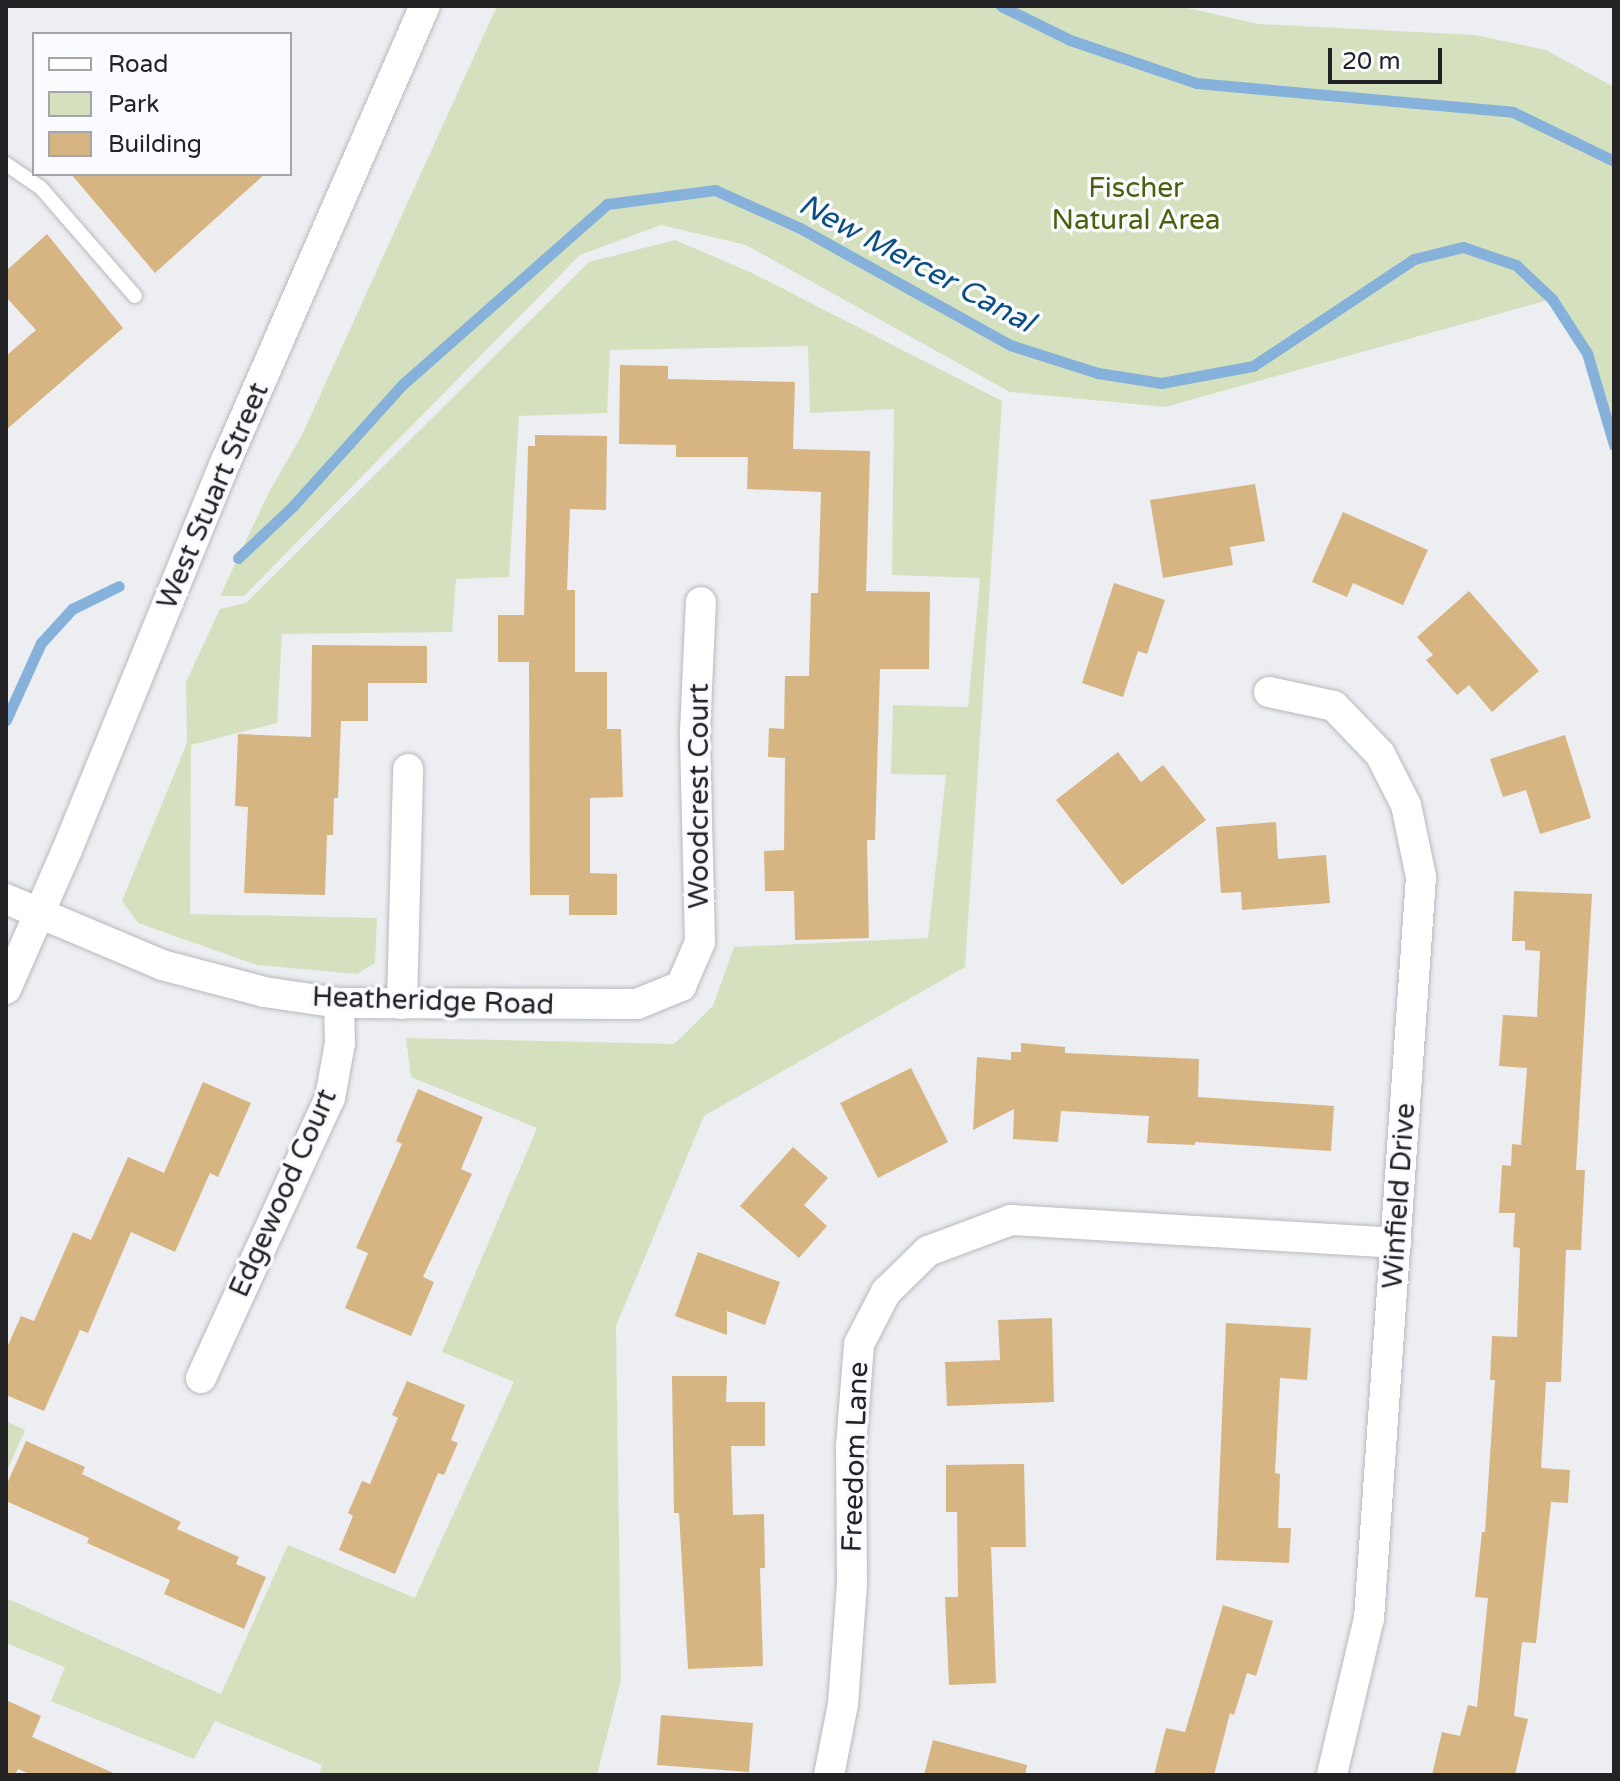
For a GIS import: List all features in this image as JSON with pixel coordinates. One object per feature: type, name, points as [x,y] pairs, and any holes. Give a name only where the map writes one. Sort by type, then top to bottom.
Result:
[{"type":"street","name":"West Stuart Street","points":[[6,989],[226,461],[425,6]]},
{"type":"street","name":"Woodcrest Court","points":[[681,986],[700,942],[695,732],[701,602]]},
{"type":"street","name":"Winfield Drive","points":[[1269,692],[1334,706],[1380,754],[1406,805],[1421,877],[1369,1618],[1332,1775]]},
{"type":"street","points":[[402,1004],[408,769]]},
{"type":"street","name":"Heatheridge Road","points":[[6,899],[162,965],[217,982],[339,1003],[637,1004],[681,986]]},
{"type":"street","name":"Edgewood Court","points":[[201,1378],[330,1098],[340,1043],[339,1003]]},
{"type":"street","name":"Freedom Lane","points":[[829,1775],[843,1704],[852,1585],[851,1446],[859,1344],[886,1292],[928,1251],[1011,1220],[1396,1243]]},
{"type":"lane","points":[[6,164],[41,188],[135,296]]},
{"type":"green space","name":"Fischer Natural Area","points":[[497,6],[1179,6],[1258,24],[1475,35],[1546,50],[1614,87],[1614,445],[1587,353],[1552,299],[1165,407],[1010,392],[746,245],[661,225],[580,255],[244,596],[220,596],[269,492],[302,435]]},
{"type":"green space","points":[[675,240],[752,273],[1002,401],[965,967],[704,1116],[616,1326],[621,1680],[597,1775],[319,1775],[322,1765],[215,1721],[194,1759],[51,1701],[65,1667],[6,1643],[6,1598],[221,1694],[288,1545],[415,1598],[514,1382],[442,1352],[537,1128],[411,1077],[406,1038],[674,1044],[713,1006],[734,947],[928,938],[946,775],[891,774],[893,705],[968,707],[980,578],[892,575],[894,409],[810,413],[808,346],[610,350],[607,413],[519,416],[509,577],[456,579],[452,632],[282,634],[277,723],[191,745],[190,914],[377,918],[375,963],[357,974],[257,965],[138,923],[122,901],[187,743],[186,682],[220,609],[246,603],[589,262]]},
{"type":"green space","points":[[6,1421],[25,1430],[6,1473]]},
{"type":"building","points":[[73,176],[263,176],[155,273]]},
{"type":"building","points":[[47,234],[123,328],[6,430],[6,356],[36,330],[6,297],[6,271]]},
{"type":"building","points":[[620,365],[668,366],[668,379],[795,382],[793,449],[870,451],[866,591],[930,592],[929,669],[880,669],[875,840],[867,840],[869,938],[795,940],[794,891],[765,891],[764,851],[784,850],[785,758],[768,757],[769,728],[784,729],[785,676],[809,676],[811,593],[818,593],[821,492],[747,489],[748,457],[676,457],[676,445],[619,444]]},
{"type":"building","points":[[535,435],[607,436],[606,510],[570,509],[567,590],[575,590],[575,672],[607,672],[607,729],[621,729],[623,797],[590,798],[590,873],[617,874],[617,915],[569,915],[569,895],[530,895],[529,662],[498,662],[498,615],[524,615],[528,446],[535,446]]},
{"type":"building","points":[[1255,484],[1265,541],[1230,547],[1233,565],[1163,578],[1150,500]]},
{"type":"building","points":[[1343,512],[1428,550],[1403,605],[1353,583],[1347,597],[1312,582]]},
{"type":"building","points":[[1114,583],[1165,600],[1147,654],[1138,651],[1123,697],[1082,683]]},
{"type":"building","points":[[1469,591],[1539,671],[1492,712],[1469,685],[1457,695],[1426,660],[1433,655],[1417,637]]},
{"type":"building","points":[[312,645],[427,646],[427,683],[368,683],[368,721],[341,721],[338,798],[334,798],[333,835],[327,835],[325,895],[244,893],[248,807],[235,806],[238,734],[311,737]]},
{"type":"building","points":[[1565,735],[1591,818],[1540,834],[1526,790],[1503,797],[1490,759]]},
{"type":"building","points":[[1118,752],[1141,782],[1163,765],[1206,820],[1122,885],[1056,800]]},
{"type":"building","points":[[1276,822],[1278,859],[1326,855],[1330,903],[1242,910],[1241,892],[1221,893],[1216,827]]},
{"type":"building","points":[[1514,891],[1592,894],[1576,1170],[1585,1170],[1581,1250],[1566,1250],[1561,1382],[1546,1382],[1541,1468],[1570,1470],[1568,1503],[1551,1502],[1536,1643],[1522,1642],[1514,1716],[1528,1719],[1515,1775],[1432,1775],[1442,1732],[1460,1736],[1468,1705],[1477,1707],[1488,1598],[1475,1597],[1482,1532],[1485,1532],[1495,1380],[1490,1380],[1492,1336],[1517,1337],[1520,1248],[1513,1247],[1515,1213],[1499,1213],[1502,1165],[1511,1166],[1512,1144],[1521,1145],[1527,1068],[1499,1066],[1503,1015],[1537,1017],[1540,951],[1525,950],[1525,941],[1512,941]]},
{"type":"building","points":[[1021,1043],[1065,1047],[1065,1053],[1199,1059],[1198,1097],[1334,1106],[1331,1151],[1195,1142],[1195,1145],[1147,1143],[1149,1116],[1061,1111],[1058,1142],[1013,1139],[1014,1109],[973,1130],[977,1057],[1011,1060],[1011,1052],[1021,1052]]},
{"type":"building","points":[[911,1068],[948,1142],[878,1178],[840,1103]]},
{"type":"building","points":[[203,1082],[251,1103],[218,1177],[210,1173],[175,1252],[131,1232],[88,1333],[80,1330],[44,1411],[6,1395],[6,1350],[21,1316],[34,1321],[73,1232],[91,1240],[128,1157],[164,1173]]},
{"type":"building","points":[[418,1089],[483,1117],[461,1169],[472,1174],[423,1277],[434,1282],[411,1336],[345,1308],[368,1253],[356,1248],[402,1144],[396,1141]]},
{"type":"building","points":[[793,1147],[828,1178],[804,1205],[827,1226],[799,1258],[740,1206]]},
{"type":"building","points":[[698,1252],[780,1282],[765,1325],[727,1311],[727,1335],[675,1316]]},
{"type":"building","points":[[1052,1318],[1054,1402],[947,1406],[945,1362],[1000,1360],[998,1320]]},
{"type":"building","points":[[1226,1323],[1311,1328],[1307,1380],[1280,1378],[1275,1473],[1280,1474],[1278,1528],[1291,1528],[1289,1563],[1216,1560]]},
{"type":"building","points":[[672,1376],[727,1376],[726,1402],[765,1402],[765,1446],[731,1446],[733,1515],[764,1514],[765,1568],[760,1568],[763,1666],[688,1669],[679,1513],[674,1513]]},
{"type":"building","points":[[407,1381],[465,1405],[451,1440],[458,1443],[444,1475],[438,1473],[395,1574],[339,1550],[353,1516],[348,1513],[362,1481],[370,1484],[398,1418],[392,1415]]},
{"type":"building","points":[[26,1441],[85,1467],[82,1474],[181,1522],[177,1529],[239,1557],[236,1564],[266,1577],[244,1629],[164,1594],[170,1580],[87,1543],[89,1538],[6,1501],[6,1486]]},
{"type":"building","points":[[1024,1464],[1026,1547],[991,1547],[996,1683],[949,1685],[945,1597],[958,1597],[957,1512],[946,1512],[946,1465]]},
{"type":"building","points":[[1223,1605],[1273,1621],[1256,1676],[1247,1673],[1234,1715],[1230,1713],[1214,1775],[1154,1775],[1166,1728],[1185,1732]]},
{"type":"building","points":[[6,1700],[41,1716],[32,1737],[118,1775],[32,1775],[18,1769],[15,1775],[6,1775]]},
{"type":"building","points":[[661,1715],[753,1723],[749,1772],[657,1765]]},
{"type":"building","points":[[933,1740],[1027,1765],[1025,1775],[924,1775]]},
{"type":"waterway","points":[[1001,6],[1070,40],[1196,83],[1513,112],[1614,161]]},
{"type":"waterway","name":"New Mercer Canal","points":[[238,558],[293,506],[403,384],[607,204],[715,190],[800,228],[1010,345],[1098,373],[1161,383],[1253,366],[1414,259],[1463,247],[1516,265],[1552,299],[1587,353],[1614,445]]},
{"type":"waterway","name":"New Mercer Canal","points":[[6,720],[41,643],[72,609],[119,586]]}]
